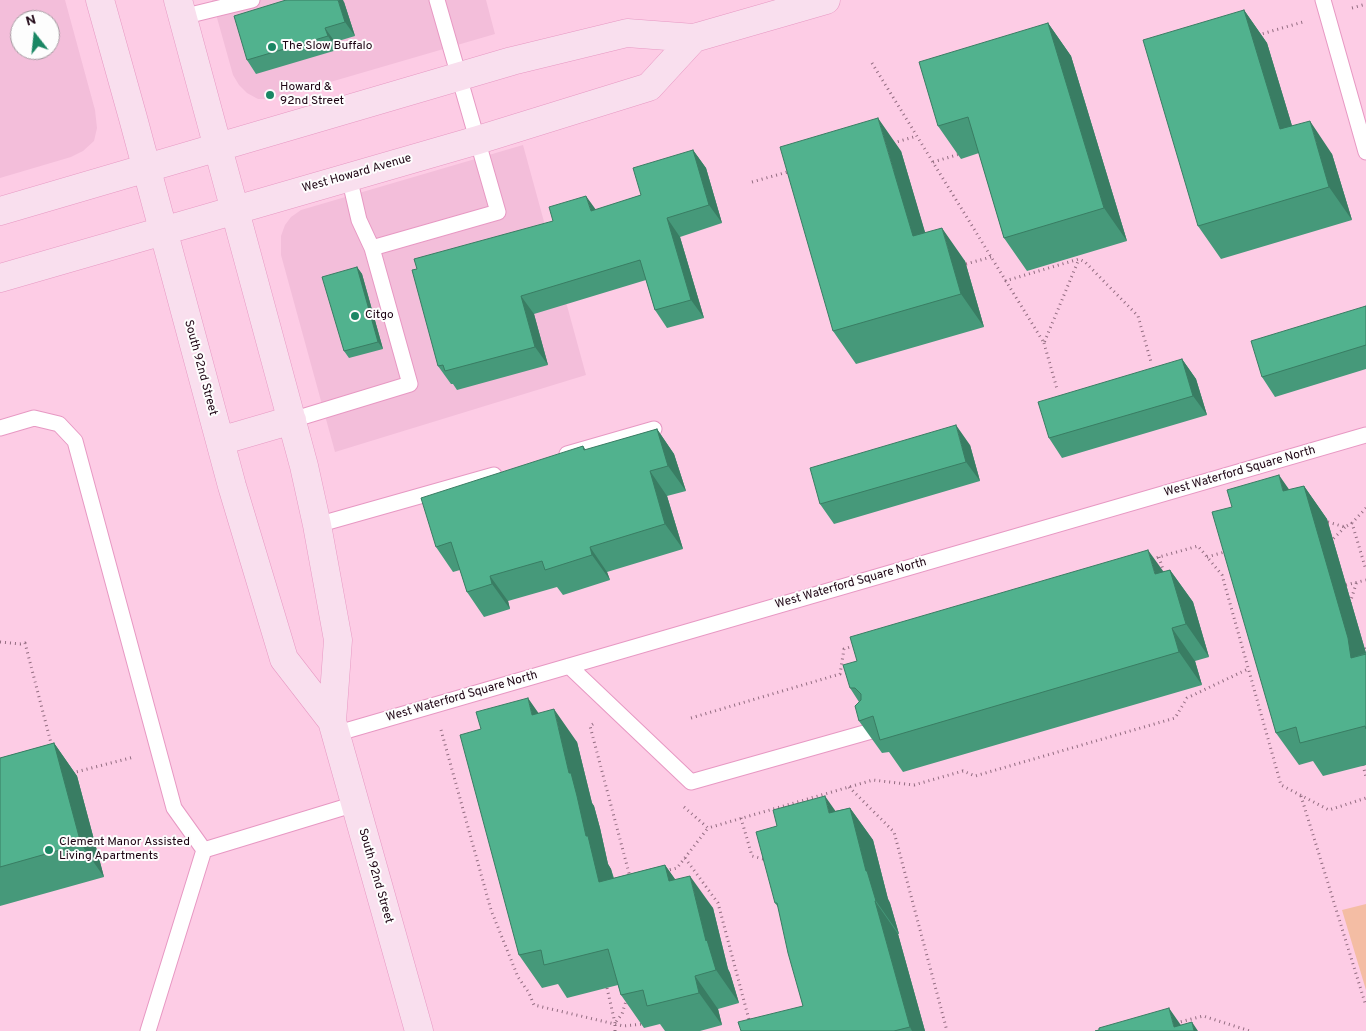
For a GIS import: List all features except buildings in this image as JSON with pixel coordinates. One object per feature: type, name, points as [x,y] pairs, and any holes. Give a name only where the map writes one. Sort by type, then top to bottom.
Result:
[{"type":"main road","name":"South 92nd Street","points":[[100,0],[220,441],[284,659],[334,728]]},
{"type":"main road","points":[[0,211],[512,60],[627,33],[694,38],[826,0]]},
{"type":"main road","name":"South 92nd Street","points":[[180,8],[292,420],[318,525],[338,640],[334,728],[419,1031]]},
{"type":"main road","name":"West Howard Avenue","points":[[0,278],[478,140],[649,87],[694,38]]},
{"type":"main road","points":[[220,441],[292,420]]},
{"type":"lane","points":[[180,8],[252,0]]},
{"type":"lane","points":[[372,248],[498,212],[437,0]]},
{"type":"lane","points":[[1323,0],[1366,152]]},
{"type":"lane","points":[[292,420],[410,384],[372,248],[359,220],[349,177]]},
{"type":"lane","points":[[0,428],[34,418],[59,424],[75,441],[174,808],[204,850]]},
{"type":"lane","points":[[551,459],[654,429]]},
{"type":"lane","name":"West Waterford Square North","points":[[334,728],[434,705],[1366,435]]},
{"type":"lane","points":[[318,525],[504,472]]},
{"type":"lane","points":[[569,666],[690,782],[875,730]]},
{"type":"lane","points":[[204,850],[355,804]]},
{"type":"lane","points":[[148,1031],[204,850]]},
{"type":"path","points":[[1255,36],[1366,4]]},
{"type":"path","points":[[872,63],[1044,343],[1058,389]]},
{"type":"path","points":[[889,144],[917,136]]},
{"type":"path","points":[[933,162],[960,154]]},
{"type":"path","points":[[752,182],[798,169]]},
{"type":"path","points":[[966,264],[991,258]]},
{"type":"path","points":[[1006,281],[1079,259],[1085,262],[1138,316],[1151,362]]},
{"type":"path","points":[[1044,343],[1079,259]]},
{"type":"path","points":[[1330,543],[1345,527],[1352,524],[1366,508]]},
{"type":"path","points":[[1328,522],[1345,527]]},
{"type":"path","points":[[1352,524],[1366,570]]},
{"type":"path","points":[[1144,562],[1198,546],[1222,577],[1281,785],[1329,810],[1366,798]]},
{"type":"path","points":[[1207,557],[1236,548]]},
{"type":"path","points":[[1159,557],[1165,574]]},
{"type":"path","points":[[1222,577],[1229,575]]},
{"type":"path","points":[[1346,585],[1366,580]]},
{"type":"path","points":[[1349,606],[1357,582]]},
{"type":"path","points":[[0,642],[24,643],[52,748]]},
{"type":"path","points":[[691,718],[840,674],[844,649],[862,643]]},
{"type":"path","points":[[659,873],[677,868],[708,828],[873,780],[914,785],[963,771],[974,776],[1175,718],[1187,698],[1248,669]]},
{"type":"path","points":[[434,705],[491,910],[518,977],[529,993],[534,1006],[623,1026],[643,1024]]},
{"type":"path","points":[[611,706],[590,726],[631,880]]},
{"type":"path","points":[[69,774],[158,750]]},
{"type":"path","points":[[1363,765],[1366,777]]},
{"type":"path","points":[[690,782],[679,802],[708,828]]},
{"type":"path","points":[[849,787],[894,832],[947,1031]]},
{"type":"path","points":[[1301,795],[1366,1006]]},
{"type":"path","points":[[741,818],[752,856],[773,862]]},
{"type":"path","points":[[685,858],[718,904],[752,1031]]},
{"type":"path","points":[[607,988],[615,1031]]},
{"type":"path","points":[[615,1023],[622,1014],[627,997]]},
{"type":"path","points":[[1167,1026],[1203,1016],[1250,1031]]},
{"type":"shaded area","points":[[0,0],[65,0],[95,110],[97,128],[94,141],[83,151],[71,157],[0,178]]},
{"type":"shaded area","points":[[212,0],[486,0],[495,34],[272,99],[258,99],[247,93],[233,75]]},
{"type":"shaded area","points":[[523,145],[586,375],[335,452],[281,255],[281,236],[285,225],[291,217],[301,210]]},
{"type":"shaded area","points":[[1366,904],[1366,990],[1342,910]]},
{"type":"place","name":"The Slow Buffalo","points":[[272,47]]},
{"type":"place","name":"Howard & 92nd Street","points":[[270,95]]},
{"type":"place","name":"Citgo","points":[[355,316]]},
{"type":"place","name":"Clement Manor Assisted Living Apartments","points":[[49,850]]}]
